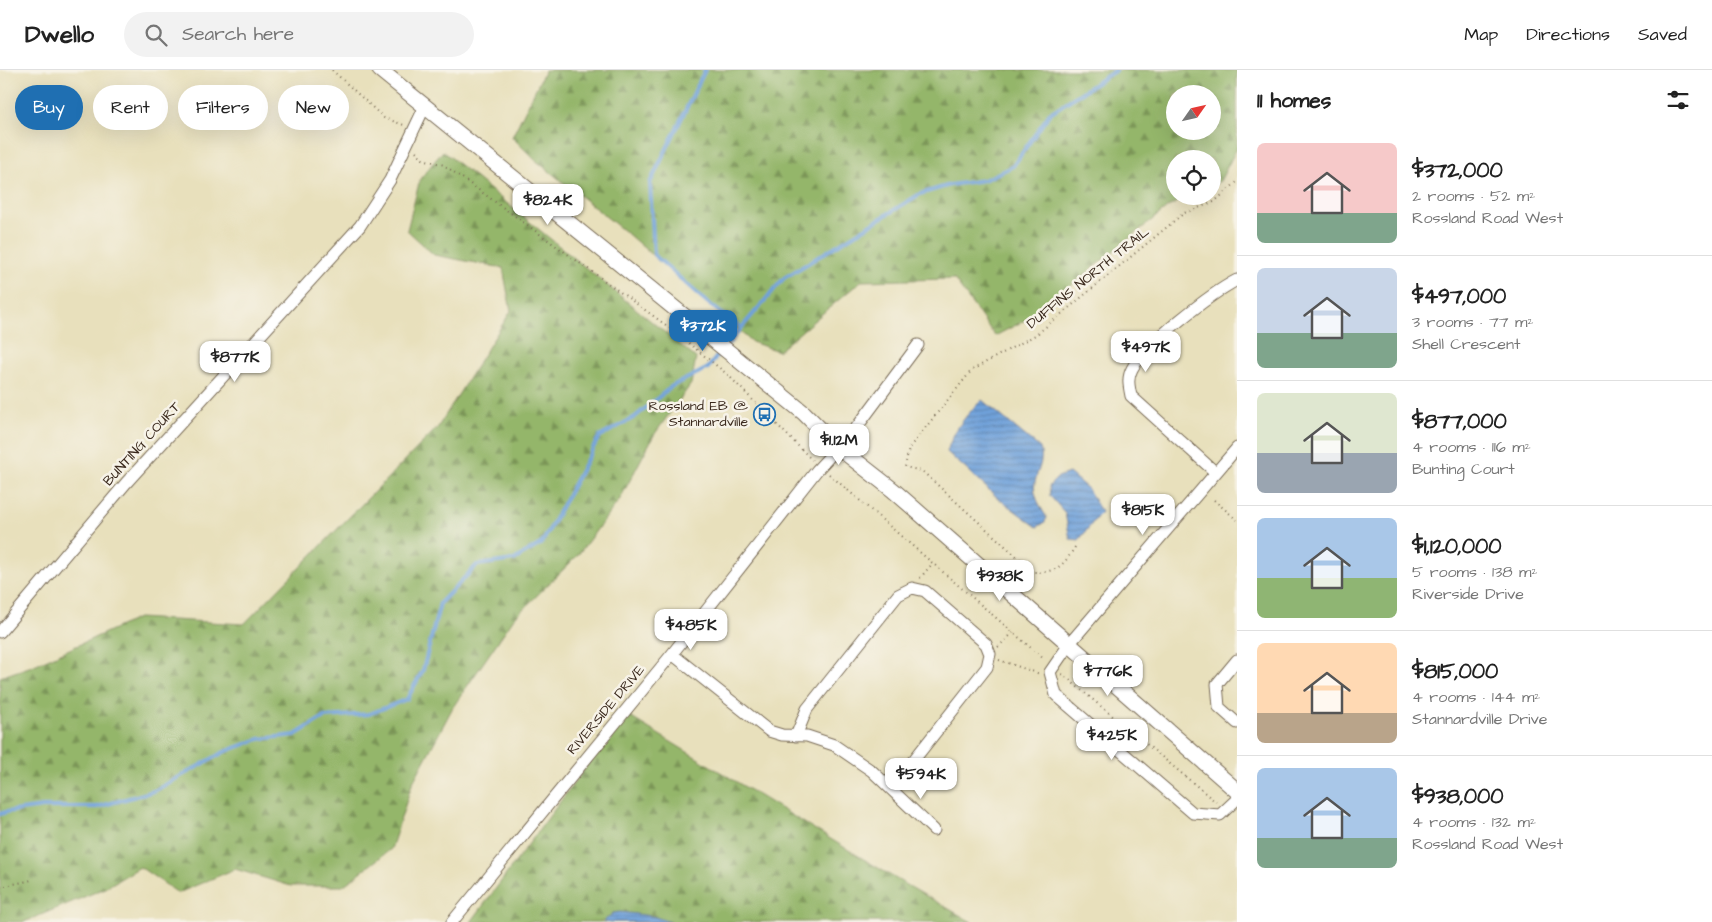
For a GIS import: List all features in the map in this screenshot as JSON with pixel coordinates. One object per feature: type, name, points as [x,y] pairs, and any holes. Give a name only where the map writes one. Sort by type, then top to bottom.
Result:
[{"type":"main road","points":[[380,70],[804,413],[838,447],[893,490],[1237,791]]},
{"type":"street","name":"BUNTING COURT","points":[[0,632],[126,483],[360,226],[390,180],[425,106]]},
{"type":"street","points":[[1215,472],[1131,396],[1128,383],[1132,369],[1155,343],[1198,306],[1237,280]]},
{"type":"street","name":"RIVERSIDE DRIVE","points":[[452,922],[672,654],[820,467],[857,427],[918,345]]},
{"type":"street","points":[[1237,448],[1070,643],[1052,672],[1056,695],[1194,813],[1220,815],[1237,799]]},
{"type":"street","points":[[796,736],[807,709],[898,595],[912,588],[925,591],[986,644],[990,657],[987,667],[891,789]]},
{"type":"street","points":[[672,654],[769,730],[782,736],[807,736],[834,745],[855,758],[934,830]]},
{"type":"street","points":[[1237,660],[1217,684],[1219,707],[1237,723]]},
{"type":"path","points":[[332,70],[384,118],[404,125],[412,131]]},
{"type":"path","points":[[414,149],[423,159],[444,166],[670,328],[728,375],[820,467],[1052,672],[1225,810]]},
{"type":"path","name":"DUFFINS NORTH TRAIL","points":[[1076,547],[1060,567],[1042,572],[1034,572],[922,471],[905,467],[909,448],[972,370],[1037,334],[1184,213],[1214,202],[1237,182]]},
{"type":"path","points":[[1214,500],[1237,520]]},
{"type":"path","points":[[990,657],[1052,672]]},
{"type":"path","points":[[0,887],[32,880]]},
{"type":"green space","points":[[545,70],[1237,70],[1237,148],[1221,179],[1221,150],[1166,150],[1166,205],[1172,205],[1033,316],[995,336],[954,279],[861,281],[778,351],[752,342],[629,235],[534,159],[512,137]]},
{"type":"green space","points":[[443,151],[696,358],[691,384],[654,435],[620,499],[577,556],[514,618],[453,707],[412,784],[391,849],[343,886],[291,886],[235,869],[178,893],[140,867],[103,889],[24,922],[0,922],[0,677],[32,666],[138,618],[244,624],[438,427],[511,311],[503,268],[434,255],[407,230],[420,179]]},
{"type":"green space","points":[[625,714],[898,880],[972,922],[471,922]]},
{"type":"water","points":[[982,400],[1040,448],[1041,461],[1034,487],[1038,501],[1047,518],[1044,523],[1037,527],[999,499],[947,452],[961,423]]},
{"type":"water","points":[[1069,473],[1088,489],[1101,512],[1079,540],[1070,539],[1065,513],[1050,496],[1049,486],[1058,477]]},
{"type":"water","points":[[620,912],[652,916],[671,922],[603,922],[613,913]]},
{"type":"waterway","points":[[705,70],[650,183],[654,255],[707,302],[741,327]]},
{"type":"waterway","points":[[726,346],[784,278],[920,194],[950,185],[984,180],[1013,166],[1050,113],[1116,70]]},
{"type":"waterway","points":[[0,814],[43,807],[97,807],[154,791],[224,752],[259,739],[295,735],[324,717],[369,714],[407,699],[423,670],[440,603],[477,565],[514,560],[542,543],[599,437],[635,417],[672,386],[708,368],[721,351]]},
{"type":"place","name":"Rossland EB @ Stannardville","points":[[764,414]]}]
